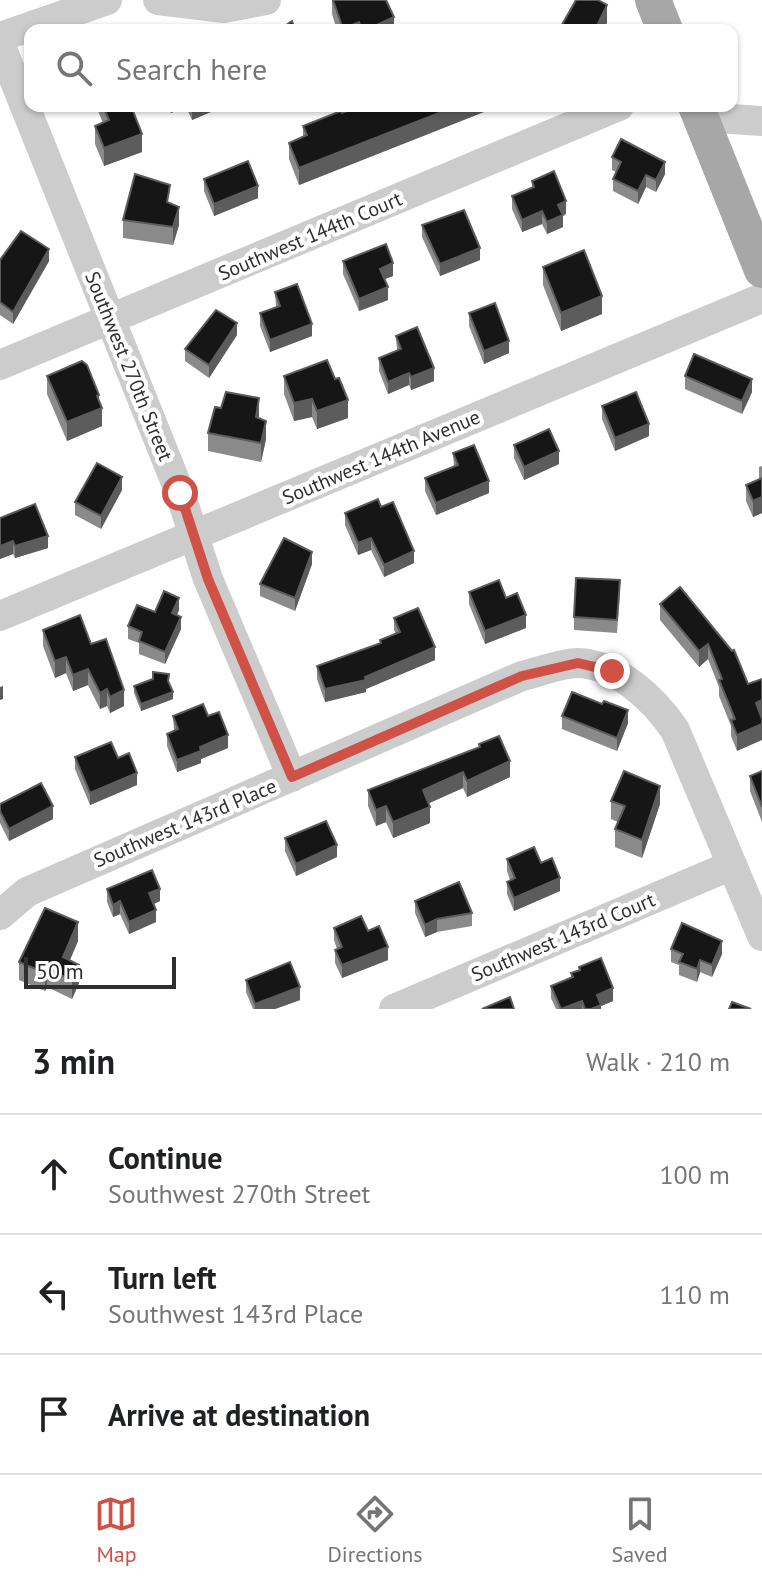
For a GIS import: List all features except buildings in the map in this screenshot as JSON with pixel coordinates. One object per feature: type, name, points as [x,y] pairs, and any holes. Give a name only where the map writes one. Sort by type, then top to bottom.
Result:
[{"type":"main road","points":[[653,0],[663,24]]},
{"type":"main road","points":[[698,112],[762,270]]},
{"type":"street","points":[[38,24],[107,0]]},
{"type":"street","points":[[158,0],[224,8],[266,0]]},
{"type":"street","points":[[0,37],[24,29]]},
{"type":"street","name":"Southwest 270th Street","points":[[0,44],[12,108],[111,319],[208,579],[292,777]]},
{"type":"street","name":"Southwest 144th Court","points":[[0,365],[605,112]]},
{"type":"street","points":[[698,112],[762,121]]},
{"type":"street","name":"Southwest 144th Avenue","points":[[0,616],[762,298]]},
{"type":"street","name":"Southwest 143rd Place","points":[[0,915],[27,892],[522,676],[578,663],[612,671],[661,709],[675,730],[732,865]]},
{"type":"street","points":[[732,865],[762,936]]},
{"type":"street","name":"Southwest 143rd Court","points":[[394,1009],[732,865]]},
{"type":"route","points":[[180,493],[208,579],[292,777],[522,676],[578,663],[612,671]]}]
